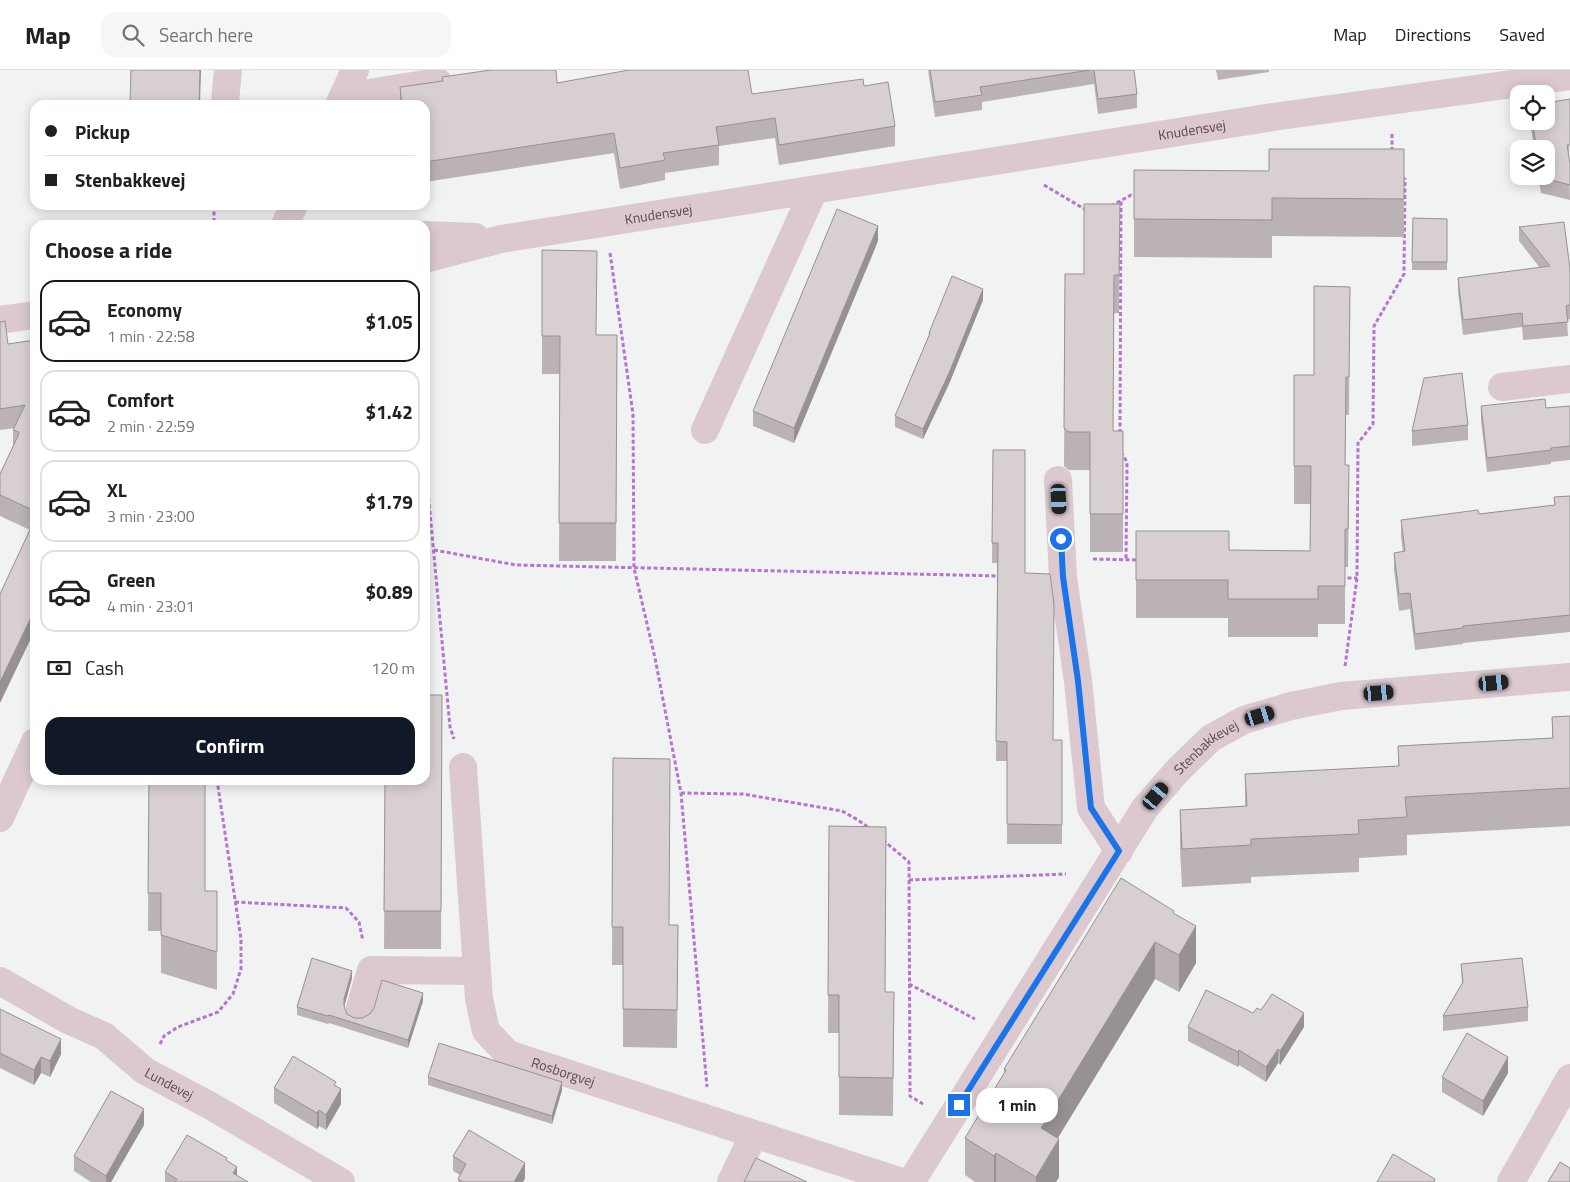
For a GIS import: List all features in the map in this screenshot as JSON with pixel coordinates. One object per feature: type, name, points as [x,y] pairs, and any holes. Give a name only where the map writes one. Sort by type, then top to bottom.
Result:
[{"type":"street","points":[[225,100],[228,70]]},
{"type":"street","points":[[341,100],[355,70]]},
{"type":"street","name":"Knudensvej","points":[[430,258],[501,239],[1280,116],[1570,76]]},
{"type":"street","points":[[346,100],[460,79]]},
{"type":"street","points":[[704,430],[814,190]]},
{"type":"street","name":"Knudensvej","points":[[430,235],[501,239]]},
{"type":"street","points":[[0,320],[30,316]]},
{"type":"street","points":[[1502,387],[1570,379]]},
{"type":"street","points":[[1058,480],[1062,559],[1078,681],[1091,808],[1119,851]]},
{"type":"street","name":"Stenbakkevej","points":[[911,1182],[1145,808],[1178,770],[1211,738],[1244,720],[1291,706],[1341,696],[1570,677]]},
{"type":"street","points":[[0,818],[30,753]]},
{"type":"street","name":"Rosborgvej","points":[[463,767],[479,999],[486,1031],[508,1054],[902,1182]]},
{"type":"street","points":[[359,1011],[371,970],[477,971]]},
{"type":"street","name":"Lundevej","points":[[0,981],[68,1020],[104,1036],[145,1070],[341,1182]]},
{"type":"street","points":[[1511,1182],[1570,1078]]},
{"type":"street","points":[[731,1182],[754,1134]]},
{"type":"path","points":[[1392,101],[1392,160]]},
{"type":"path","points":[[1039,155],[1043,184],[1088,211]]},
{"type":"path","points":[[1341,696],[1357,578],[1358,443],[1373,424],[1374,326],[1404,274],[1405,180],[1398,180]]},
{"type":"path","points":[[1104,210],[1131,195],[1140,195]]},
{"type":"path","points":[[1120,201],[1120,440]]},
{"type":"path","points":[[606,223],[633,414],[634,568],[655,658],[680,793],[710,1120]]},
{"type":"path","points":[[1120,450],[1127,462],[1126,560]]},
{"type":"path","points":[[430,510],[450,726],[463,767]]},
{"type":"path","points":[[434,550],[516,565],[1004,576]]},
{"type":"path","points":[[1062,559],[1146,560]]},
{"type":"path","points":[[1338,578],[1357,578]]},
{"type":"path","points":[[145,1070],[164,1036],[178,1027],[218,1012],[233,994],[242,969],[240,939],[218,785]]},
{"type":"path","points":[[680,793],[742,794],[842,811],[858,820],[873,832]]},
{"type":"path","points":[[880,838],[909,862],[910,1096],[950,1120]]},
{"type":"path","points":[[909,880],[1104,873]]},
{"type":"path","points":[[235,902],[346,908],[359,922],[371,970]]},
{"type":"path","points":[[910,984],[1003,1034]]},
{"type":"building","points":[[131,70],[200,70],[199,100],[130,100]]},
{"type":"building","points":[[491,70],[556,70],[557,83],[629,70],[748,70],[752,94],[863,79],[864,86],[888,82],[895,126],[779,145],[775,118],[716,127],[719,145],[663,153],[665,160],[620,168],[614,133],[430,161],[430,100],[401,100],[400,87],[443,81],[442,77]]},
{"type":"building","points":[[930,70],[1090,70],[980,87],[982,95],[935,102]]},
{"type":"building","points":[[1094,70],[1134,70],[1137,94],[1098,99]]},
{"type":"building","points":[[1570,99],[1570,145],[1567,145],[1570,164],[1570,185],[1555,181],[1555,140],[1535,140],[1534,130],[1555,130],[1555,102]]},
{"type":"building","points":[[1269,149],[1404,149],[1404,199],[1272,198],[1272,220],[1134,219],[1134,170],[1269,171]]},
{"type":"building","points":[[1084,204],[1120,204],[1119,275],[1114,275],[1113,431],[1123,431],[1123,514],[1090,514],[1090,432],[1069,432],[1064,428],[1065,274],[1084,274]]},
{"type":"building","points":[[837,209],[878,226],[794,428],[753,411]]},
{"type":"building","points":[[1413,218],[1447,219],[1447,262],[1412,262]]},
{"type":"building","points":[[1564,222],[1570,269],[1570,305],[1566,306],[1568,322],[1523,326],[1522,313],[1463,320],[1458,278],[1550,266],[1519,227]]},
{"type":"building","points":[[542,250],[597,251],[596,335],[617,335],[616,523],[559,523],[560,336],[542,336]]},
{"type":"building","points":[[952,276],[983,289],[949,373],[923,429],[895,416]]},
{"type":"building","points":[[1314,286],[1350,287],[1349,377],[1346,377],[1345,465],[1349,465],[1348,529],[1345,529],[1345,586],[1318,586],[1318,599],[1228,599],[1228,580],[1136,580],[1136,531],[1229,531],[1229,550],[1310,551],[1311,466],[1294,466],[1294,375],[1314,375]]},
{"type":"building","points":[[5,321],[8,344],[30,341],[30,509],[0,495],[0,474],[18,436],[19,432],[13,430],[25,405],[0,409],[0,322]]},
{"type":"building","points":[[1462,373],[1468,425],[1412,431],[1424,378]]},
{"type":"building","points":[[1545,399],[1546,408],[1570,406],[1570,446],[1487,458],[1481,406]]},
{"type":"building","points":[[993,450],[1025,450],[1025,573],[1050,574],[1054,604],[1053,740],[1062,740],[1062,825],[1007,824],[1007,742],[996,741],[998,543],[992,543]]},
{"type":"building","points":[[1570,496],[1570,615],[1463,626],[1463,628],[1415,634],[1410,593],[1399,594],[1394,553],[1405,551],[1401,520],[1478,510],[1479,514],[1555,505],[1554,497]]},
{"type":"building","points":[[30,530],[30,619],[0,682],[0,594]]},
{"type":"building","points":[[430,695],[442,695],[441,911],[384,911],[385,785],[430,785]]},
{"type":"building","points":[[1570,716],[1570,788],[1405,797],[1407,817],[1358,820],[1359,834],[1251,839],[1251,845],[1182,849],[1180,810],[1247,806],[1245,774],[1399,766],[1398,746],[1553,738],[1552,717]]},
{"type":"building","points":[[613,758],[670,759],[669,925],[678,925],[677,1010],[623,1009],[623,927],[612,927]]},
{"type":"building","points":[[149,785],[205,785],[205,891],[217,891],[217,952],[161,935],[161,893],[148,893]]},
{"type":"building","points":[[829,826],[886,827],[885,992],[894,992],[893,1078],[839,1077],[839,995],[828,995]]},
{"type":"building","points":[[1121,878],[1196,926],[1179,955],[1155,942],[1041,1128],[1059,1139],[1036,1177],[996,1153],[994,1156],[965,1138],[1006,1070],[1004,1069]]},
{"type":"building","points":[[312,958],[352,971],[344,999],[344,1006],[347,1014],[354,1018],[362,1018],[370,1014],[374,1008],[382,980],[423,993],[408,1040],[297,1007]]},
{"type":"building","points":[[1522,958],[1528,1007],[1443,1016],[1463,982],[1461,964]]},
{"type":"building","points":[[1206,990],[1253,1013],[1257,1008],[1261,1010],[1272,994],[1304,1013],[1280,1051],[1278,1049],[1266,1067],[1239,1050],[1238,1052],[1188,1027]]},
{"type":"building","points":[[0,1009],[61,1039],[50,1061],[41,1057],[34,1070],[0,1053]]},
{"type":"building","points":[[1467,1033],[1508,1057],[1483,1101],[1442,1077]]},
{"type":"building","points":[[439,1043],[562,1082],[552,1116],[428,1077]]},
{"type":"building","points":[[293,1056],[336,1082],[334,1085],[341,1089],[326,1115],[319,1110],[317,1113],[274,1088]]},
{"type":"building","points":[[111,1091],[144,1109],[106,1176],[74,1156]]},
{"type":"building","points":[[469,1130],[525,1163],[514,1182],[463,1182],[458,1179],[466,1164],[453,1156]]},
{"type":"building","points":[[187,1135],[227,1158],[226,1160],[237,1167],[233,1173],[248,1182],[175,1182],[177,1179],[165,1172]]},
{"type":"building","points":[[1393,1154],[1435,1179],[1434,1182],[1377,1182]]},
{"type":"building","points":[[756,1158],[807,1182],[744,1182]]},
{"type":"building","points":[[1560,1162],[1570,1168],[1570,1182],[1548,1182]]},
{"type":"route","points":[[959,1105],[1119,851],[1091,808],[1078,681],[1063,577],[1061,539]]}]
